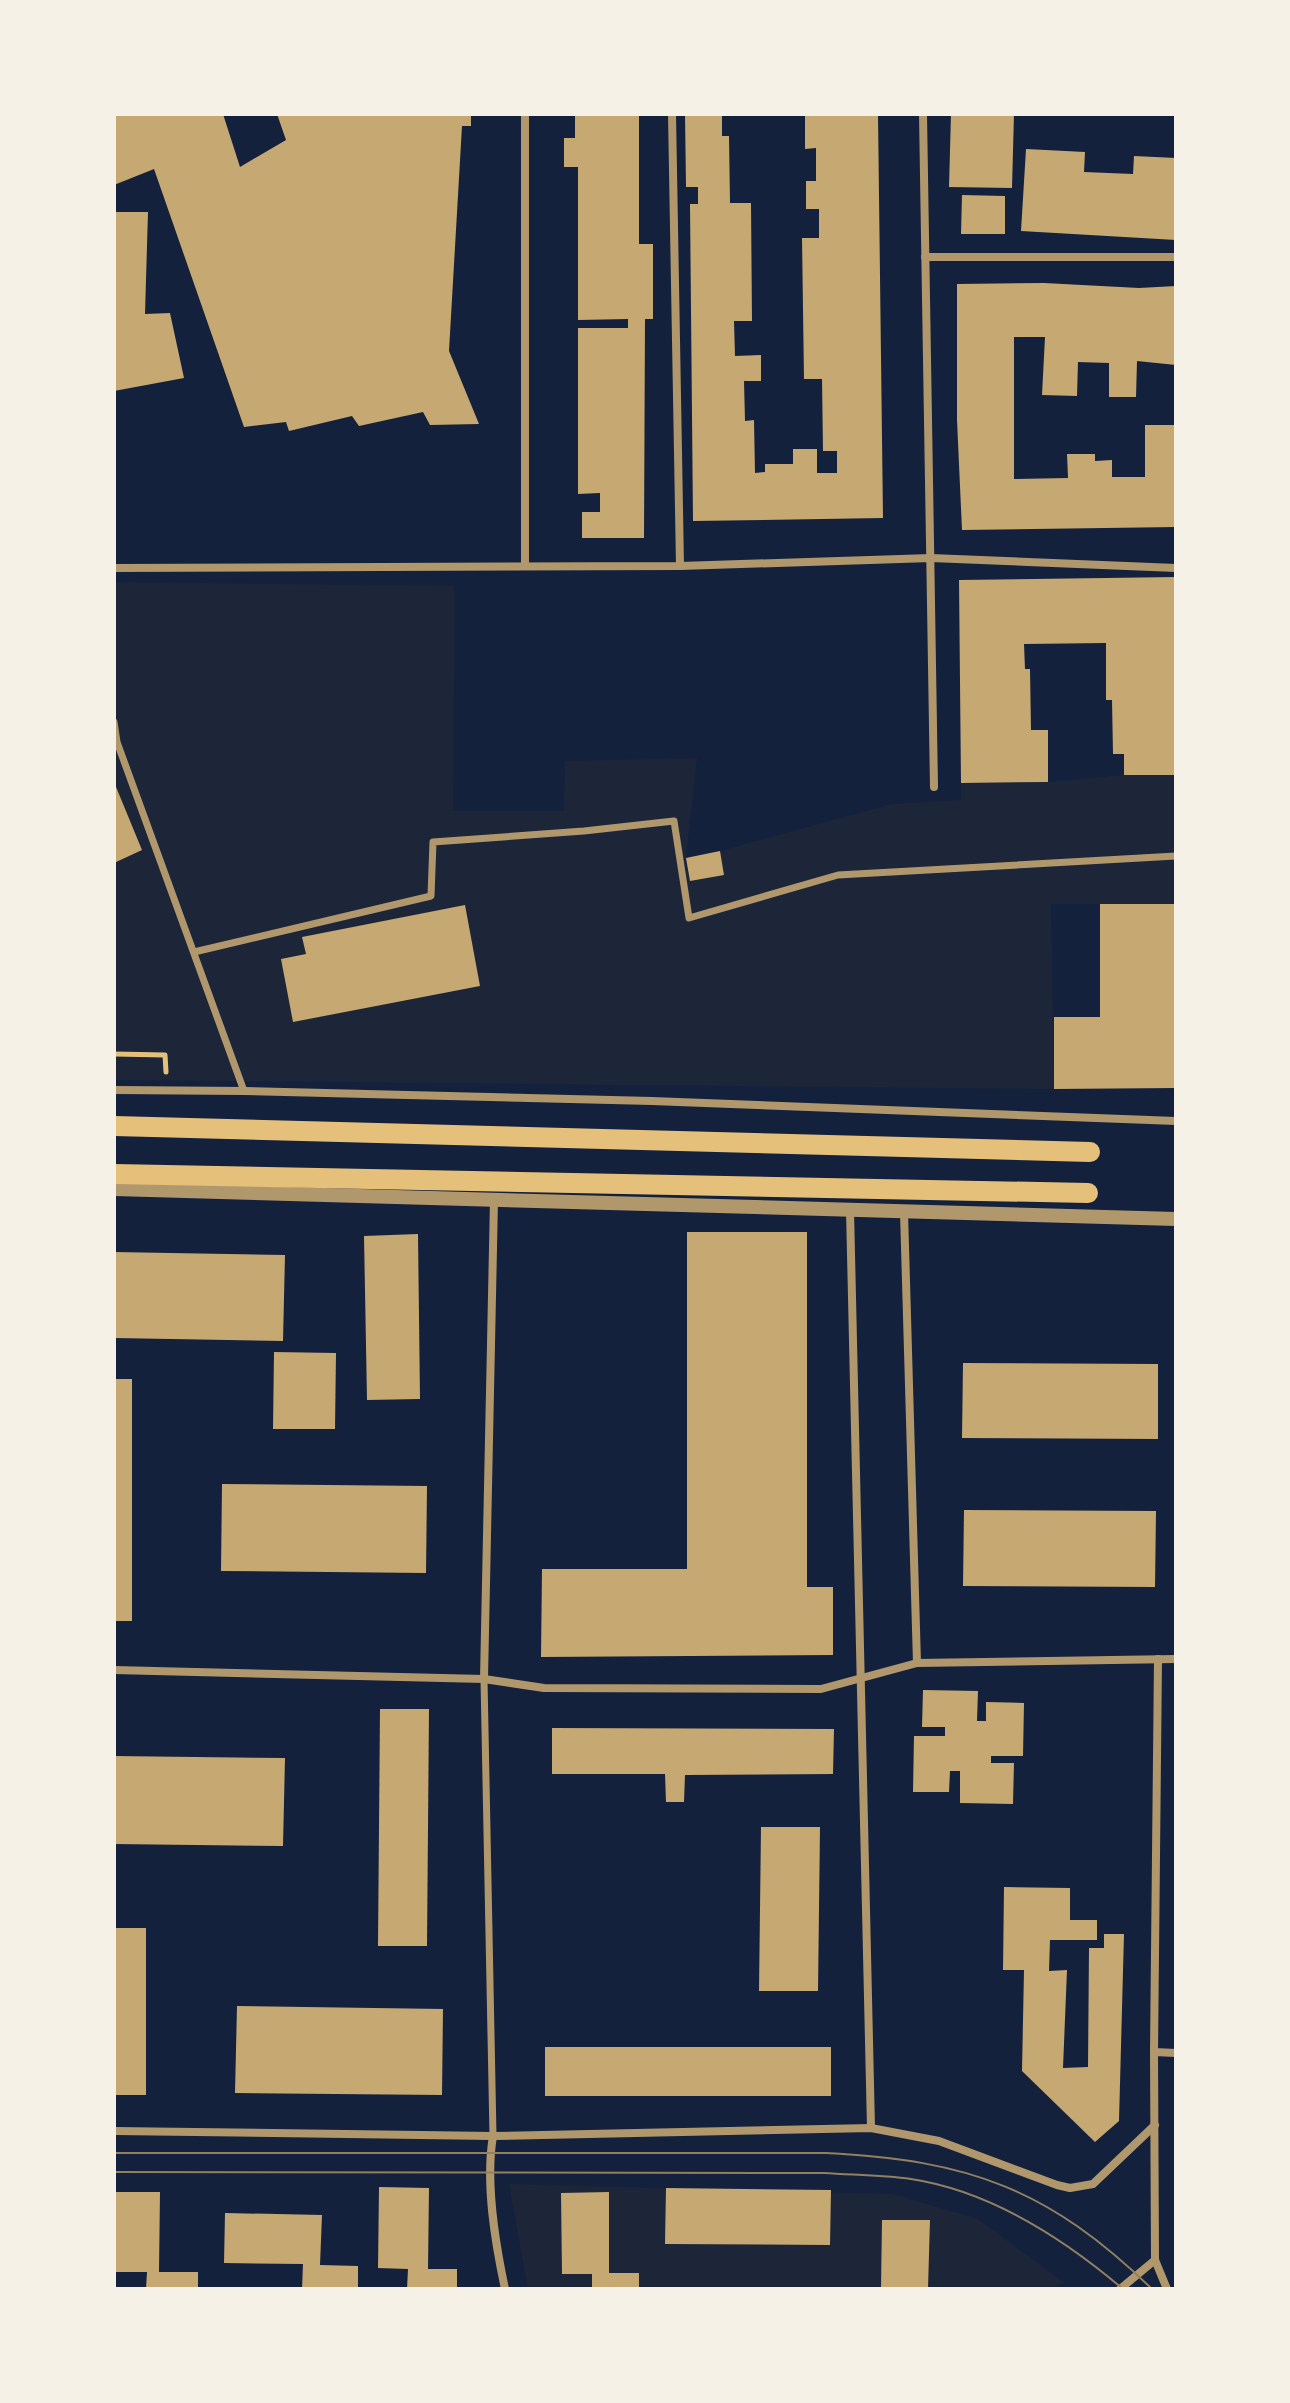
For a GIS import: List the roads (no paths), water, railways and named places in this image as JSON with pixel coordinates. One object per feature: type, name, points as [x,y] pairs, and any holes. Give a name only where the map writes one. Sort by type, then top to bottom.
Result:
[{"type":"main road","points":[[114,1126],[1090,1152]]},
{"type":"main road","points":[[114,1174],[1088,1193]]},
{"type":"street","points":[[525,114],[525,566]]},
{"type":"street","points":[[672,114],[680,566]]},
{"type":"street","points":[[923,114],[934,787]]},
{"type":"street","points":[[925,257],[1176,257]]},
{"type":"street","points":[[114,568],[680,566],[931,558],[1176,568]]},
{"type":"street","points":[[114,722],[115,742],[244,1091]]},
{"type":"street","points":[[194,952],[431,896],[433,842],[674,821],[689,918],[838,875],[1176,856]]},
{"type":"street","points":[[114,1090],[652,1101],[1176,1121]]},
{"type":"street","points":[[114,1189],[1176,1219]]},
{"type":"street","points":[[494,1200],[484,1679],[493,2136],[490,2153],[495,2246],[505,2289]]},
{"type":"street","points":[[850,1210],[871,2128]]},
{"type":"street","points":[[904,1212],[917,1663]]},
{"type":"street","points":[[1158,1659],[1155,2260],[1167,2289]]},
{"type":"street","points":[[114,1670],[484,1679],[544,1688],[821,1689],[917,1663],[1176,1659]]},
{"type":"street","points":[[1154,2052],[1176,2053]]},
{"type":"street","points":[[114,2131],[493,2136],[871,2128],[939,2141],[1070,2188],[1093,2184],[1155,2125]]},
{"type":"street","points":[[1121,2288],[1155,2260]]},
{"type":"tram line","points":[[114,2153],[826,2153],[923,2163],[1004,2186],[1041,2204],[1078,2227],[1152,2289]]},
{"type":"tram line","points":[[114,2172],[824,2173],[911,2179],[969,2194],[1024,2219],[1076,2252],[1123,2289]]}]
